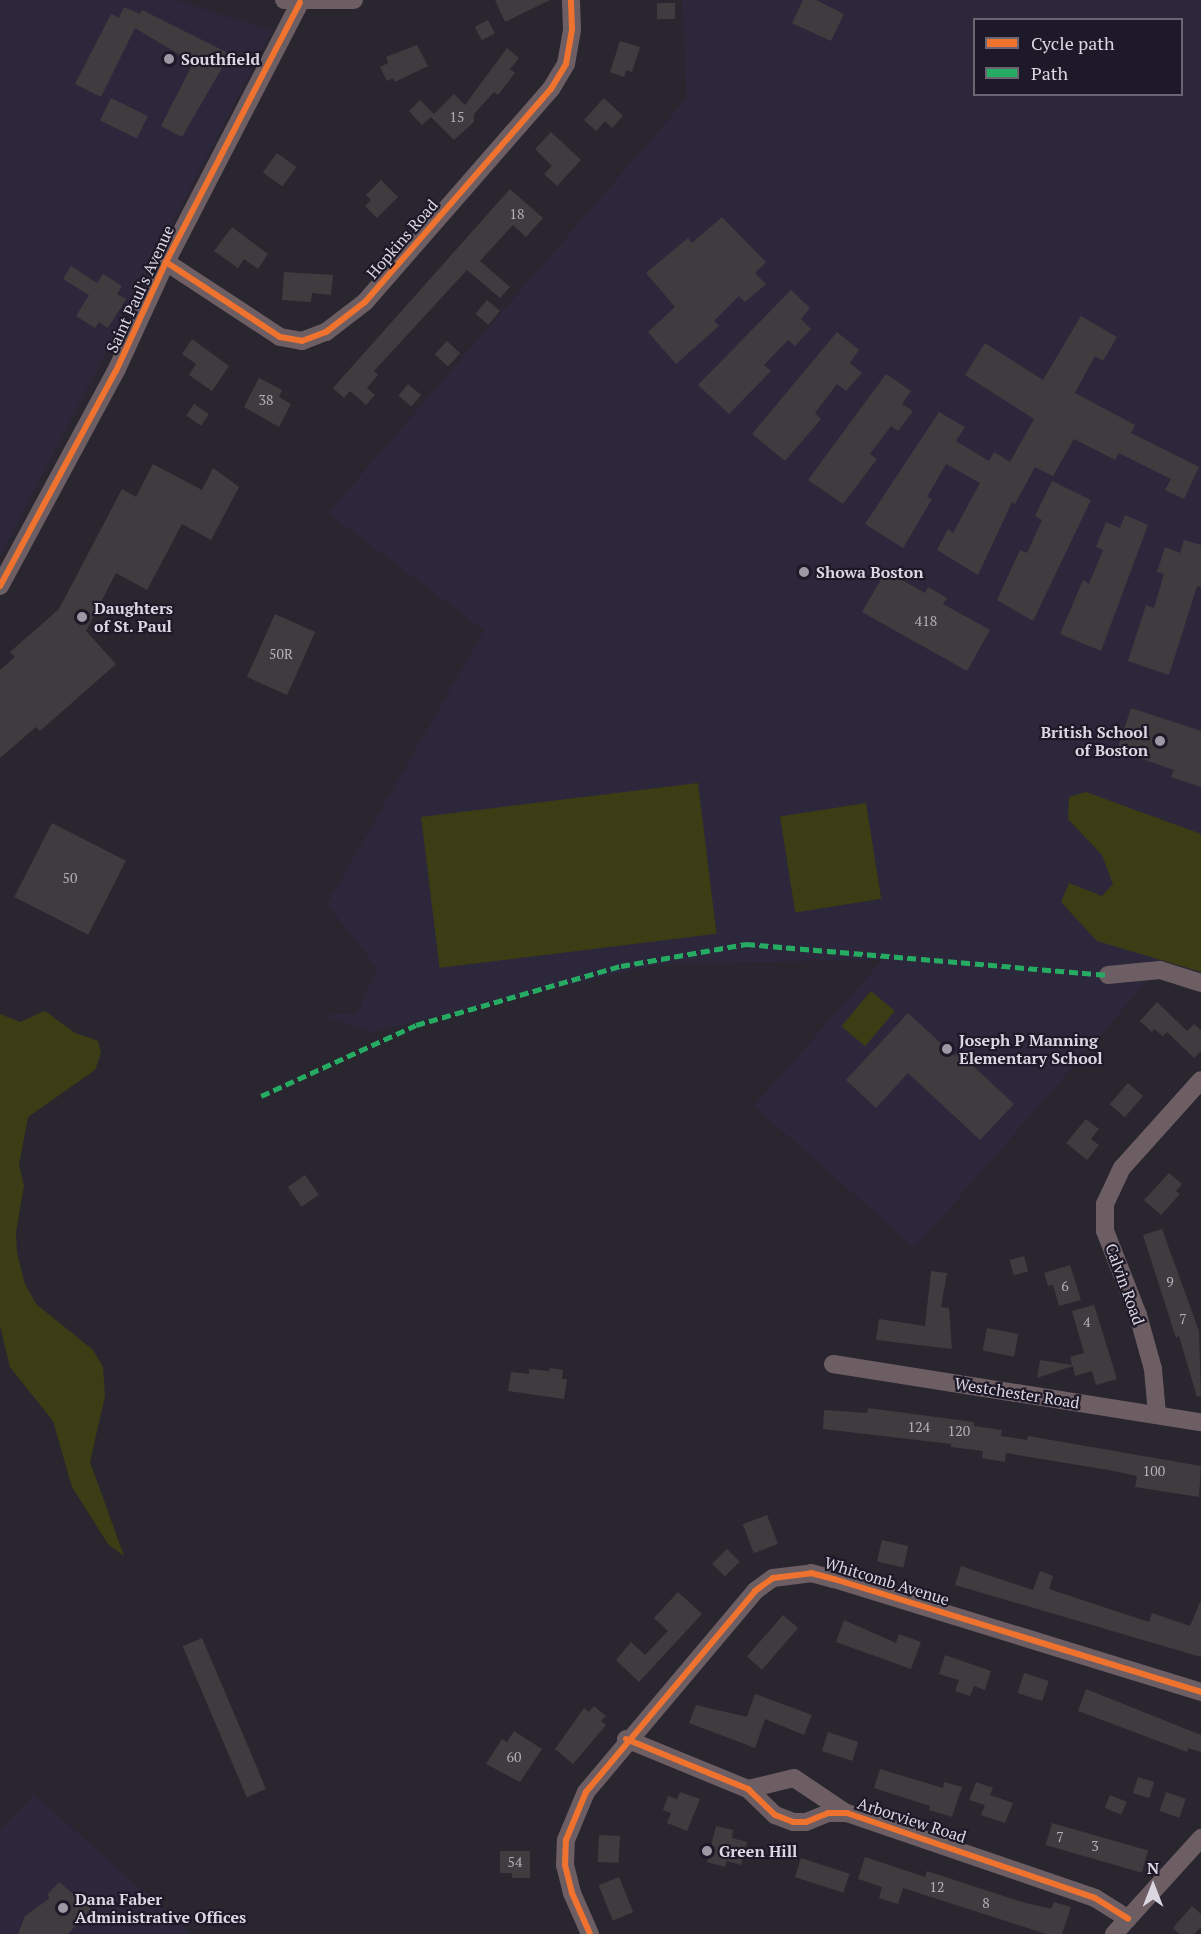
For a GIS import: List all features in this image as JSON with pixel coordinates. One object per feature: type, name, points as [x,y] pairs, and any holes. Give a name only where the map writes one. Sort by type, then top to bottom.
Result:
[{"type":"street","points":[[300,1],[354,0]]},
{"type":"street","name":"Hopkins Road","points":[[166,262],[280,337],[302,341],[326,332],[364,303],[551,89],[566,64],[572,30],[571,0]]},
{"type":"street","name":"Saint Paul's Avenue","points":[[0,586],[116,371],[166,262],[300,1]]},
{"type":"street","points":[[1108,975],[1160,970],[1201,983]]},
{"type":"street","name":"Calvin Road","points":[[1157,1414],[1153,1369],[1138,1315],[1105,1231],[1105,1203],[1122,1168],[1201,1080]]},
{"type":"street","name":"Westchester Road","points":[[833,1364],[1201,1422]]},
{"type":"street","name":"Whitcomb Avenue","points":[[590,1934],[572,1893],[565,1865],[566,1840],[586,1791],[626,1740],[755,1591],[773,1578],[793,1573],[811,1573],[881,1592],[1201,1692]]},
{"type":"street","name":"Arborview Road","points":[[626,1740],[748,1789],[775,1815],[793,1822],[806,1822],[828,1813],[847,1813]]},
{"type":"street","name":"Arborview Road","points":[[748,1789],[794,1778],[847,1813],[1085,1894],[1128,1919]]},
{"type":"street","points":[[1114,1934],[1201,1838]]},
{"type":"shaded area","points":[[0,0],[177,0],[272,31],[0,557]]},
{"type":"shaded area","name":"Showa Boston","points":[[682,0],[1201,0],[1201,976],[1164,962],[915,1248],[754,1106],[883,959],[654,965],[371,1032],[321,1015],[357,1013],[377,968],[327,904],[484,630],[328,513],[687,98]]},
{"type":"shaded area","points":[[698,783],[717,934],[440,968],[421,817]]},
{"type":"shaded area","points":[[1086,792],[1201,834],[1201,972],[1097,941],[1061,902],[1069,883],[1102,896],[1113,884],[1102,855],[1068,819],[1069,797]]},
{"type":"shaded area","points":[[866,803],[881,899],[795,912],[780,817]]},
{"type":"shaded area","points":[[871,991],[895,1011],[865,1046],[841,1026]]},
{"type":"shaded area","points":[[45,1011],[75,1033],[98,1041],[101,1053],[95,1070],[28,1117],[19,1165],[24,1186],[16,1232],[17,1253],[25,1284],[36,1304],[93,1350],[103,1367],[105,1396],[90,1462],[124,1556],[108,1544],[72,1487],[53,1421],[10,1367],[0,1326],[0,1014],[20,1022]]},
{"type":"shaded area","points":[[34,1794],[192,1934],[0,1934],[0,1830]]},
{"type":"building","points":[[495,0],[550,0],[505,22]]},
{"type":"building","points":[[803,0],[816,0],[844,14],[831,41],[792,23]]},
{"type":"building","points":[[657,3],[675,3],[675,19],[657,19]]},
{"type":"building","points":[[124,7],[140,14],[142,10],[230,54],[182,137],[161,126],[193,63],[135,28],[101,97],[75,84],[111,14],[119,18]]},
{"type":"building","points":[[488,20],[495,33],[482,40],[475,27]]},
{"type":"building","points":[[620,41],[640,47],[632,72],[626,70],[624,77],[610,72]]},
{"type":"building","points":[[417,45],[428,66],[395,82],[393,78],[387,81],[380,67],[388,63],[386,57]]},
{"type":"building","points":[[507,48],[519,58],[510,69],[515,73],[498,95],[494,92],[474,114],[474,122],[454,140],[431,117],[422,125],[409,111],[420,100],[434,114],[454,94],[465,105]]},
{"type":"building","points":[[111,98],[148,116],[137,138],[100,120]]},
{"type":"building","points":[[604,98],[623,116],[612,128],[605,121],[596,131],[584,120]]},
{"type":"building","points":[[551,132],[581,160],[557,186],[544,174],[552,166],[535,149]]},
{"type":"building","points":[[277,153],[296,167],[282,187],[263,172]]},
{"type":"building","points":[[381,180],[398,197],[377,218],[365,206],[371,200],[366,195]]},
{"type":"building","points":[[510,189],[543,218],[526,237],[513,225],[480,261],[510,287],[500,298],[467,270],[374,371],[378,375],[367,388],[375,395],[366,405],[350,391],[344,398],[333,388]]},
{"type":"building","points":[[722,217],[766,262],[755,273],[766,284],[745,302],[739,296],[714,321],[719,326],[676,364],[648,332],[675,307],[646,273],[688,238],[692,243]]},
{"type":"building","points":[[232,227],[268,254],[258,269],[244,259],[238,268],[214,251]]},
{"type":"building","points":[[71,266],[97,283],[103,274],[122,286],[117,294],[126,299],[108,328],[99,322],[95,328],[76,316],[89,295],[63,279]]},
{"type":"building","points":[[284,272],[333,275],[331,295],[312,293],[311,302],[282,300]]},
{"type":"building","points":[[791,290],[810,308],[801,319],[811,329],[795,346],[788,340],[764,365],[771,371],[729,414],[698,385]]},
{"type":"building","points":[[487,300],[500,311],[488,325],[475,314]]},
{"type":"building","points":[[1081,316],[1117,337],[1103,361],[1095,356],[1075,393],[1135,425],[1131,433],[1199,467],[1184,499],[1165,490],[1171,479],[1119,453],[1115,460],[1074,439],[1053,476],[1035,467],[1015,504],[1012,502],[978,575],[937,550],[948,529],[953,533],[980,483],[946,464],[927,497],[932,499],[903,548],[865,524],[939,412],[965,427],[956,441],[989,461],[994,452],[1010,462],[1034,419],[965,375],[985,343],[1043,380]]},
{"type":"building","points":[[837,332],[859,350],[850,363],[862,373],[846,391],[837,384],[815,413],[821,419],[785,461],[752,434]]},
{"type":"building","points":[[192,339],[229,366],[212,391],[189,375],[196,364],[182,354]]},
{"type":"building","points":[[447,341],[460,353],[448,366],[435,354]]},
{"type":"building","points":[[886,374],[911,391],[902,404],[913,411],[898,431],[891,426],[870,454],[877,459],[843,504],[808,480]]},
{"type":"building","points":[[259,378],[282,390],[279,397],[291,404],[279,427],[244,407]]},
{"type":"building","points":[[408,384],[421,395],[411,406],[398,395]]},
{"type":"building","points":[[194,404],[209,414],[201,426],[186,416]]},
{"type":"building","name":"Daughters of St. Paul","points":[[153,464],[202,490],[213,468],[239,487],[211,540],[182,524],[147,590],[116,573],[86,631],[116,664],[40,731],[36,727],[0,758],[0,670],[15,657],[10,652],[59,609],[122,489],[136,497]]},
{"type":"building","points":[[1052,481],[1091,500],[1033,621],[997,600],[1020,550],[1027,553],[1042,520],[1035,516]]},
{"type":"building","points":[[1125,515],[1148,525],[1101,651],[1060,634],[1083,580],[1089,584],[1103,550],[1096,547],[1106,522],[1120,528]]},
{"type":"building","points":[[1184,540],[1201,545],[1201,587],[1197,586],[1169,675],[1128,661],[1146,605],[1154,608],[1164,574],[1157,572],[1165,547],[1180,553]]},
{"type":"building","points":[[886,571],[925,593],[928,587],[947,598],[943,604],[990,630],[967,671],[862,612]]},
{"type":"building","points":[[275,614],[315,632],[287,695],[247,677]]},
{"type":"building","name":"British School of Boston","points":[[1131,708],[1201,731],[1201,787],[1171,777],[1174,770],[1117,750]]},
{"type":"building","points":[[52,823],[126,861],[88,935],[14,897]]},
{"type":"building","points":[[1157,1002],[1187,1031],[1194,1024],[1201,1030],[1201,1051],[1194,1058],[1167,1032],[1163,1036],[1154,1029],[1152,1032],[1140,1021]]},
{"type":"building","name":"Joseph P Manning Elementary School","points":[[908,1013],[955,1056],[958,1052],[1014,1104],[980,1140],[908,1073],[876,1108],[846,1080]]},
{"type":"building","points":[[1128,1083],[1143,1096],[1125,1117],[1110,1104]]},
{"type":"building","points":[[1086,1119],[1099,1129],[1091,1139],[1099,1145],[1087,1160],[1066,1143]]},
{"type":"building","points":[[1169,1173],[1182,1184],[1176,1191],[1180,1194],[1161,1215],[1144,1200]]},
{"type":"building","points":[[305,1175],[319,1195],[302,1207],[288,1187]]},
{"type":"building","points":[[1162,1229],[1199,1331],[1201,1396],[1197,1397],[1179,1336],[1176,1338],[1143,1235]]},
{"type":"building","points":[[1024,1256],[1028,1271],[1014,1275],[1010,1260]]},
{"type":"building","points":[[1070,1265],[1081,1300],[1059,1306],[1053,1285],[1048,1286],[1044,1273]]},
{"type":"building","points":[[931,1271],[947,1273],[941,1307],[949,1308],[952,1349],[876,1340],[879,1319],[925,1326]]},
{"type":"building","points":[[1094,1305],[1117,1379],[1096,1385],[1092,1371],[1075,1376],[1073,1366],[1037,1378],[1040,1360],[1072,1365],[1070,1357],[1084,1353],[1072,1311]]},
{"type":"building","points":[[987,1328],[1018,1334],[1014,1357],[983,1351]]},
{"type":"building","points":[[550,1368],[563,1370],[562,1379],[567,1379],[564,1399],[508,1391],[511,1372],[529,1374],[529,1369],[549,1371]]},
{"type":"building","points":[[868,1408],[974,1422],[974,1426],[1002,1430],[1001,1436],[1027,1440],[1028,1436],[1201,1466],[1199,1497],[1135,1487],[1137,1476],[1108,1470],[1006,1453],[1005,1462],[982,1458],[983,1451],[951,1447],[951,1444],[823,1429],[824,1410],[867,1413]]},
{"type":"building","points":[[767,1515],[778,1544],[754,1553],[743,1524]]},
{"type":"building","points":[[882,1540],[908,1546],[903,1568],[877,1561]]},
{"type":"building","points":[[727,1549],[740,1562],[725,1577],[712,1564]]},
{"type":"building","points":[[961,1566],[1033,1590],[1040,1571],[1053,1576],[1049,1589],[1149,1622],[1152,1613],[1190,1626],[1201,1600],[1201,1657],[955,1585]]},
{"type":"building","points":[[678,1592],[702,1614],[639,1682],[616,1660],[631,1642],[645,1655],[668,1631],[654,1618]]},
{"type":"building","points":[[783,1615],[798,1628],[762,1670],[747,1657]]},
{"type":"building","points":[[844,1620],[896,1643],[899,1634],[921,1642],[911,1669],[836,1642]]},
{"type":"building","points":[[202,1638],[266,1789],[247,1797],[183,1646]]},
{"type":"building","points":[[945,1655],[991,1671],[985,1690],[974,1686],[970,1696],[955,1691],[959,1680],[939,1674]]},
{"type":"building","points":[[1024,1673],[1049,1681],[1042,1701],[1018,1693]]},
{"type":"building","points":[[1086,1689],[1201,1735],[1201,1752],[1188,1748],[1187,1752],[1078,1711]]},
{"type":"building","points":[[755,1694],[812,1715],[804,1735],[765,1719],[755,1748],[689,1723],[696,1705],[747,1717]]},
{"type":"building","points":[[594,1706],[606,1716],[601,1721],[606,1725],[573,1764],[555,1749],[584,1708],[589,1712]]},
{"type":"building","points":[[514,1731],[542,1749],[520,1782],[486,1764],[502,1739],[507,1742]]},
{"type":"building","points":[[828,1732],[858,1742],[852,1761],[822,1751]]},
{"type":"building","points":[[880,1769],[943,1788],[944,1782],[962,1787],[952,1817],[929,1810],[930,1806],[874,1788]]},
{"type":"building","points":[[1138,1777],[1154,1782],[1149,1798],[1133,1793]]},
{"type":"building","points":[[976,1782],[993,1788],[990,1795],[1013,1803],[1005,1823],[981,1815],[985,1805],[969,1800]]},
{"type":"building","points":[[680,1792],[700,1799],[687,1831],[667,1823],[671,1813],[663,1810],[668,1796],[677,1799]]},
{"type":"building","points":[[1166,1792],[1186,1799],[1179,1818],[1159,1811]]},
{"type":"building","points":[[1110,1795],[1127,1802],[1121,1815],[1105,1808]]},
{"type":"building","points":[[1052,1823],[1148,1851],[1142,1873],[1046,1845]]},
{"type":"building","points":[[716,1826],[733,1830],[732,1838],[747,1842],[741,1865],[727,1861],[725,1867],[707,1862]]},
{"type":"building","points":[[599,1835],[620,1836],[619,1863],[598,1862]]},
{"type":"building","points":[[500,1851],[530,1851],[530,1878],[512,1878],[512,1873],[500,1873]]},
{"type":"building","points":[[865,1857],[925,1877],[927,1871],[1022,1902],[1051,1909],[1054,1902],[1071,1907],[1062,1934],[1046,1934],[903,1888],[898,1904],[879,1898],[882,1887],[858,1879]]},
{"type":"building","points":[[801,1858],[850,1874],[843,1893],[795,1877]]},
{"type":"building","points":[[619,1877],[633,1912],[613,1920],[599,1885]]},
{"type":"building","name":"Dana Faber Administrative Offices","points":[[59,1882],[91,1909],[68,1934],[18,1934],[25,1916],[50,1898],[47,1895]]},
{"type":"building","points":[[1192,1906],[1201,1914],[1201,1927],[1194,1934],[1179,1934],[1173,1928]]},
{"type":"marked path","points":[[261,1096],[416,1025],[621,966],[746,944],[1108,975]]},
{"type":"cycle path","points":[[166,262],[280,337],[302,341],[326,332],[365,302],[551,89],[566,64],[572,30],[571,0]]},
{"type":"cycle path","points":[[0,586],[116,371],[166,262],[300,2]]},
{"type":"cycle path","points":[[590,1934],[572,1893],[565,1865],[566,1840],[586,1792],[755,1591],[773,1578],[811,1573],[834,1579],[1201,1692]]},
{"type":"cycle path","points":[[626,1739],[748,1789],[775,1815],[793,1822],[806,1822],[828,1813],[847,1813],[1095,1898],[1128,1919]]},
{"type":"place","name":"Southfield","points":[[169,59]]},
{"type":"place","name":"Showa Boston","points":[[804,572]]},
{"type":"place","name":"Daughters of St. Paul","points":[[82,617]]},
{"type":"place","name":"British School of Boston","points":[[1160,741]]},
{"type":"place","name":"Joseph P Manning Elementary School","points":[[947,1049]]},
{"type":"place","name":"Green Hill","points":[[707,1851]]},
{"type":"place","name":"Dana Faber Administrative Offices","points":[[63,1908]]}]
